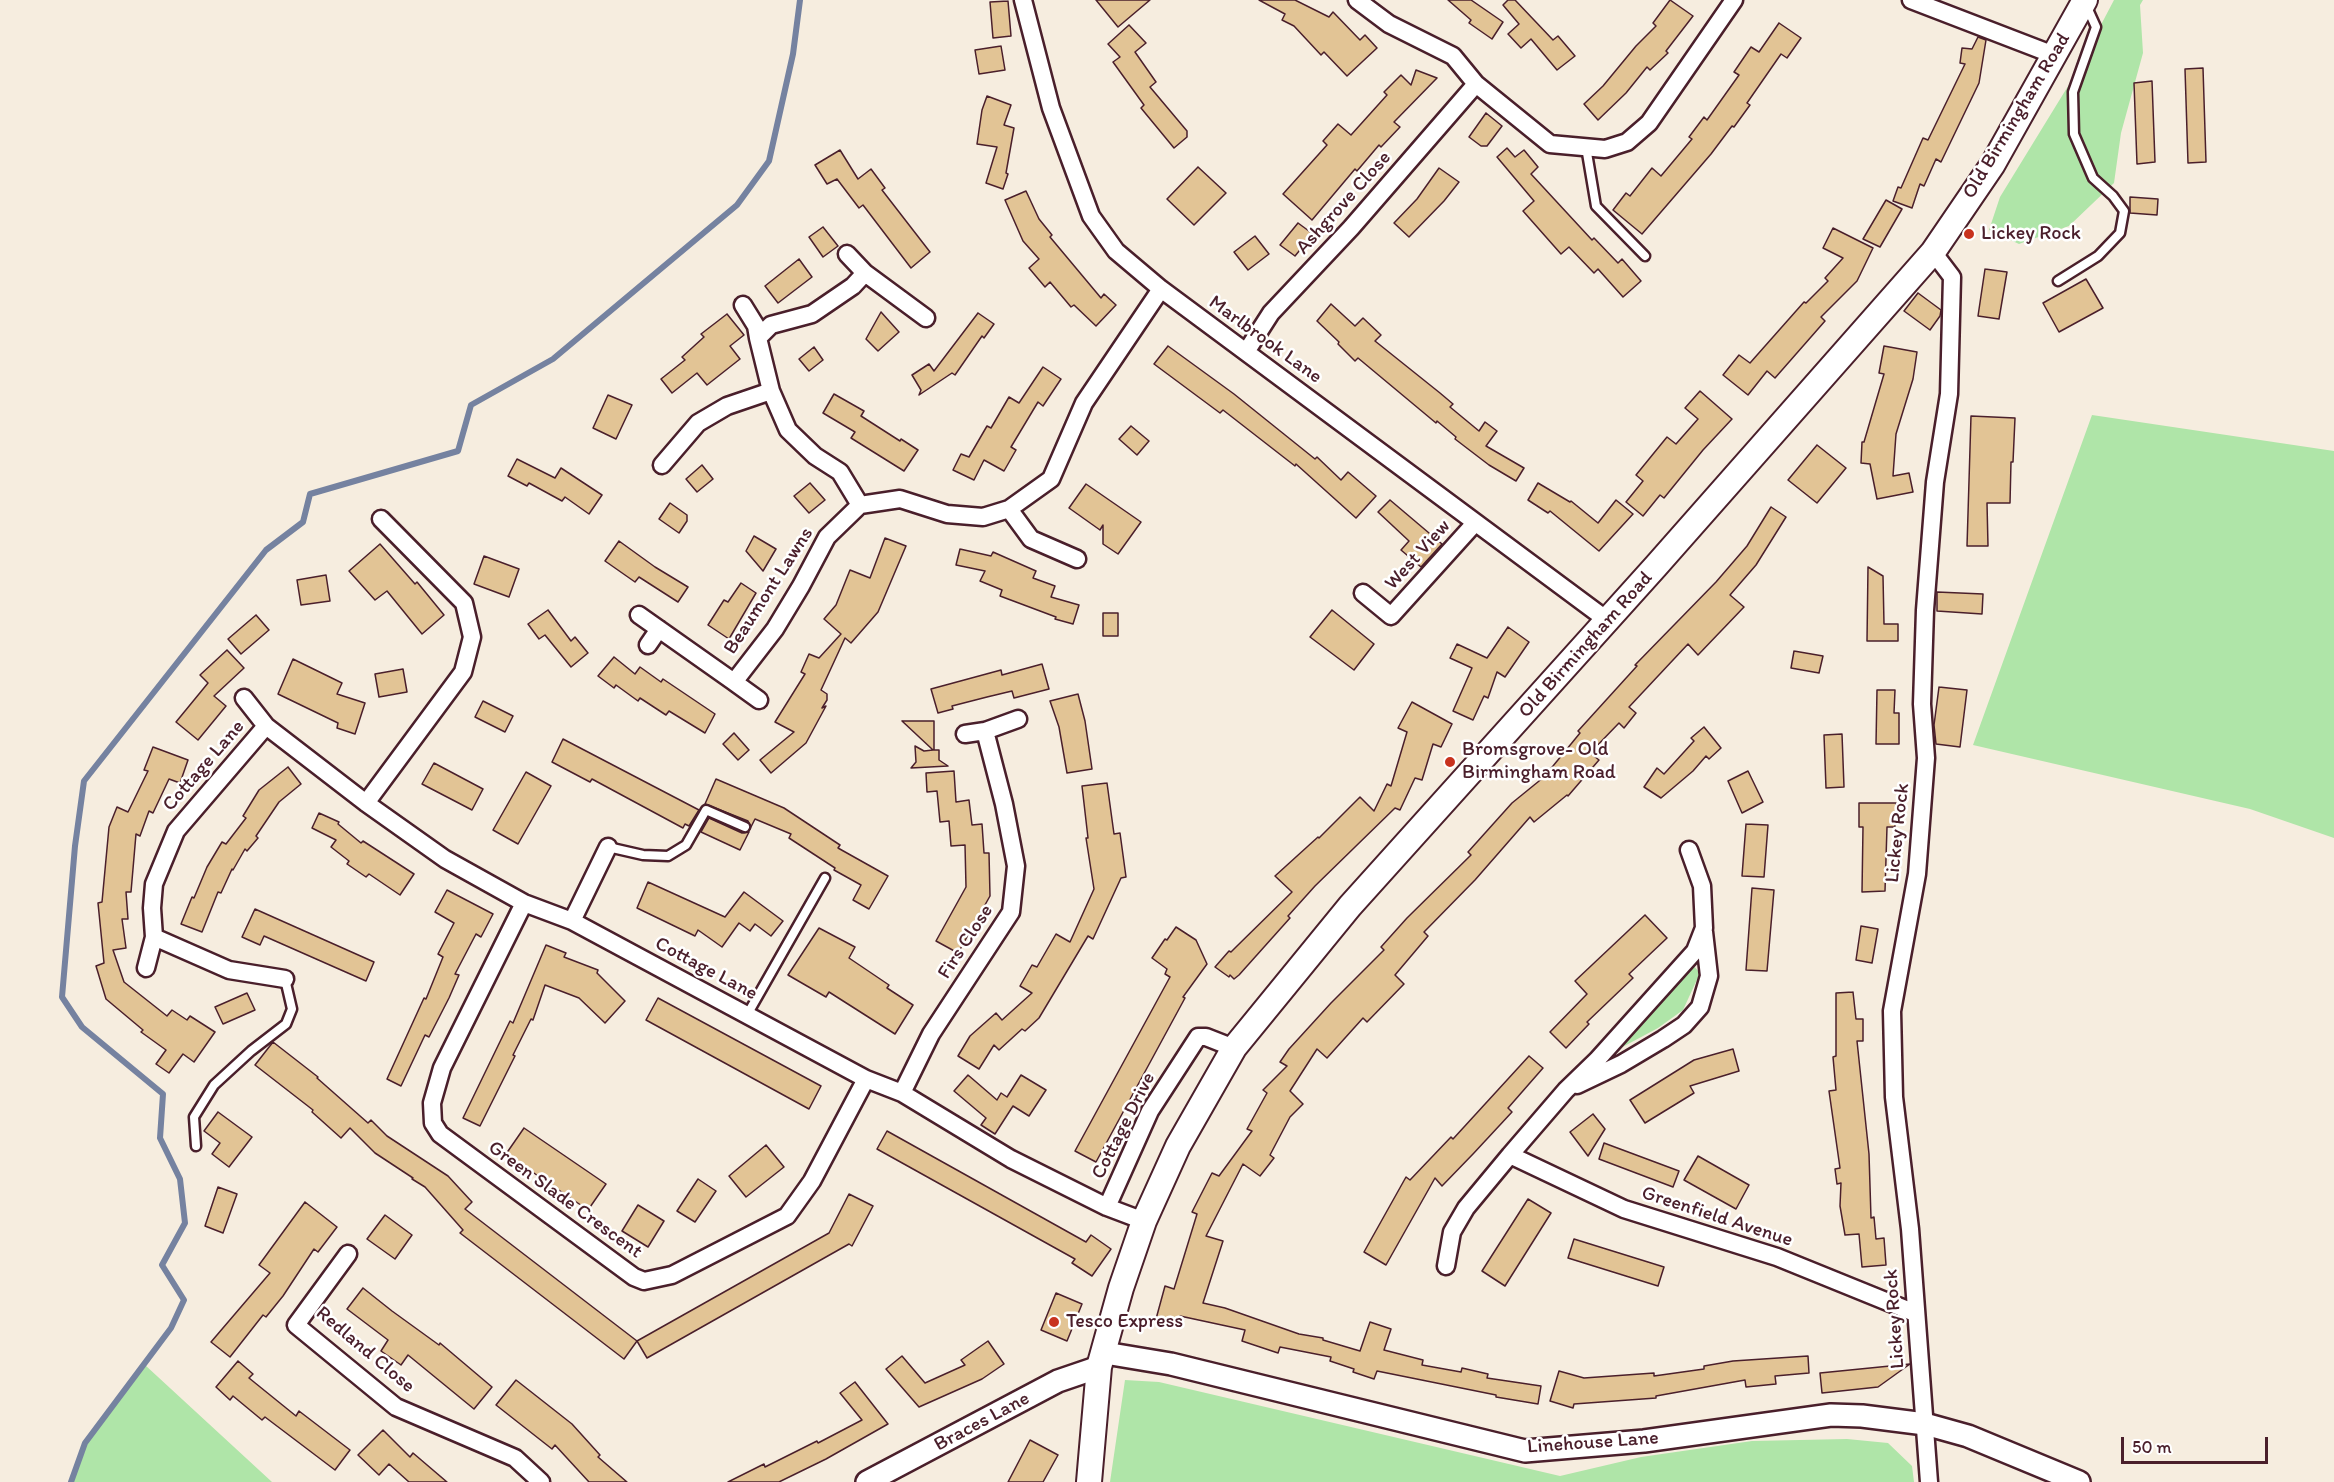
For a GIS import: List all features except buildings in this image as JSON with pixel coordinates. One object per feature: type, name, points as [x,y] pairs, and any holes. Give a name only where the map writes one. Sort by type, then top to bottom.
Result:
[{"type":"main road","name":"Old Birmingham Road","points":[[1089,1482],[1102,1360],[1121,1288],[1144,1221],[1178,1146],[1234,1048],[1350,906],[1607,620],[1932,252],[1993,164],[2085,1]]},
{"type":"street","name":"Marlbrook Lane","points":[[1023,0],[1051,108],[1091,216],[1116,251],[1161,289],[1607,620]]},
{"type":"street","points":[[1357,0],[1389,24],[1453,56],[1476,84],[1550,144],[1605,149],[1627,141],[1649,123],[1734,0]]},
{"type":"street","points":[[1911,0],[2054,55]]},
{"type":"street","name":"Ashgrove Close","points":[[1246,352],[1271,313],[1351,228],[1476,84]]},
{"type":"street","name":"Lickey Rock","points":[[1929,1482],[1910,1229],[1894,1097],[1892,1011],[1917,874],[1926,758],[1922,704],[1926,598],[1935,482],[1949,394],[1952,277],[1932,252]]},
{"type":"street","points":[[847,254],[865,273],[926,318]]},
{"type":"street","points":[[758,338],[771,326],[812,314],[853,286],[865,273]]},
{"type":"street","points":[[743,305],[756,326],[771,391],[788,430],[815,456],[840,472],[860,505],[900,499],[946,514],[983,517],[1009,509],[1051,479],[1084,403],[1161,289]]},
{"type":"street","points":[[662,465],[698,423],[727,406],[771,391]]},
{"type":"street","name":"Beaumont Lawns","points":[[734,682],[775,629],[827,537],[860,505]]},
{"type":"street","points":[[1009,509],[1031,539],[1077,559]]},
{"type":"street","points":[[366,803],[463,672],[472,637],[464,603],[381,519]]},
{"type":"street","name":"West View","points":[[1363,593],[1391,616],[1475,523]]},
{"type":"street","name":"Beaumont Lawns","points":[[639,615],[759,700]]},
{"type":"street","points":[[648,645],[659,629]]},
{"type":"street","name":"Cottage Lane","points":[[244,698],[266,726],[366,803],[446,859],[524,903],[572,921],[866,1079],[902,1093],[1011,1159],[1107,1207],[1144,1221]]},
{"type":"street","points":[[965,734],[985,731],[1018,719]]},
{"type":"street","name":"Cottage Lane","points":[[146,968],[154,937],[152,908],[154,884],[176,831],[266,726]]},
{"type":"street","name":"Firs Close","points":[[902,1093],[932,1034],[1011,912],[1016,866],[1004,804],[985,731]]},
{"type":"street","points":[[572,921],[608,847]]},
{"type":"street","points":[[1566,1090],[1621,1064],[1663,1039],[1684,1025],[1700,1007],[1709,976],[1702,886],[1689,850]]},
{"type":"street","name":"Green Slade Crescent","points":[[524,903],[503,950],[442,1068],[432,1104],[433,1123],[440,1134],[634,1277],[644,1281],[672,1275],[787,1216],[812,1181],[866,1079]]},
{"type":"street","points":[[1446,1266],[1452,1233],[1466,1208],[1566,1090],[1597,1060],[1695,951],[1704,928]]},
{"type":"street","points":[[154,937],[229,970],[285,979]]},
{"type":"street","name":"Cottage Drive","points":[[1107,1207],[1150,1111],[1198,1037],[1206,1037],[1234,1048]]},
{"type":"street","name":"Greenfield Avenue","points":[[1510,1155],[1623,1209],[1777,1257],[1915,1313]]},
{"type":"street","name":"Redland Close","points":[[348,1254],[296,1325],[396,1407],[515,1458],[541,1482]]},
{"type":"street","name":"Linehouse Lane","points":[[1102,1360],[1171,1364],[1525,1451],[1644,1441],[1831,1415],[1862,1416],[1925,1424],[1968,1436],[2079,1482]]},
{"type":"street","name":"Braces Lane","points":[[867,1482],[1102,1360]]},
{"type":"lane","points":[[2058,281],[2098,256],[2120,233],[2124,212],[2113,196],[2093,178],[2074,134],[2073,92],[2096,27],[2085,1]]},
{"type":"lane","points":[[1586,147],[1596,207],[1646,256]]},
{"type":"lane","points":[[608,847],[643,855],[668,856],[686,845],[706,810],[745,827]]},
{"type":"lane","points":[[747,1015],[825,878]]},
{"type":"lane","points":[[196,1146],[194,1117],[214,1085],[251,1051],[286,1024],[292,1009],[285,979]]},
{"type":"green space","points":[[2114,0],[2143,0],[2140,5],[2143,53],[2121,133],[2114,183],[2069,226],[2019,244],[1989,230],[2000,197],[2073,78]]},
{"type":"green space","points":[[2092,415],[2334,451],[2334,838],[2250,809],[1973,745]]},
{"type":"green space","points":[[1692,964],[1700,973],[1683,1010],[1658,1028],[1615,1051]]},
{"type":"green space","points":[[145,1365],[272,1482],[71,1482],[85,1443]]},
{"type":"green space","points":[[1125,1380],[1159,1382],[1560,1476],[1641,1457],[1752,1441],[1847,1439],[1888,1443],[1912,1466],[1914,1482],[1110,1482]]},
{"type":"waterway","points":[[71,1482],[85,1443],[171,1328],[184,1300],[162,1265],[185,1223],[180,1179],[160,1138],[163,1094],[82,1027],[62,997],[75,846],[84,781],[266,550],[303,522],[310,494],[458,451],[471,405],[553,359],[737,205],[769,161],[793,54],[800,0]]},
{"type":"place","name":"Lickey Rock","points":[[1969,234]]},
{"type":"place","name":"Bromsgrove- Old Birmingham Road","points":[[1450,762]]},
{"type":"place","name":"Tesco Express","points":[[1054,1322]]}]
